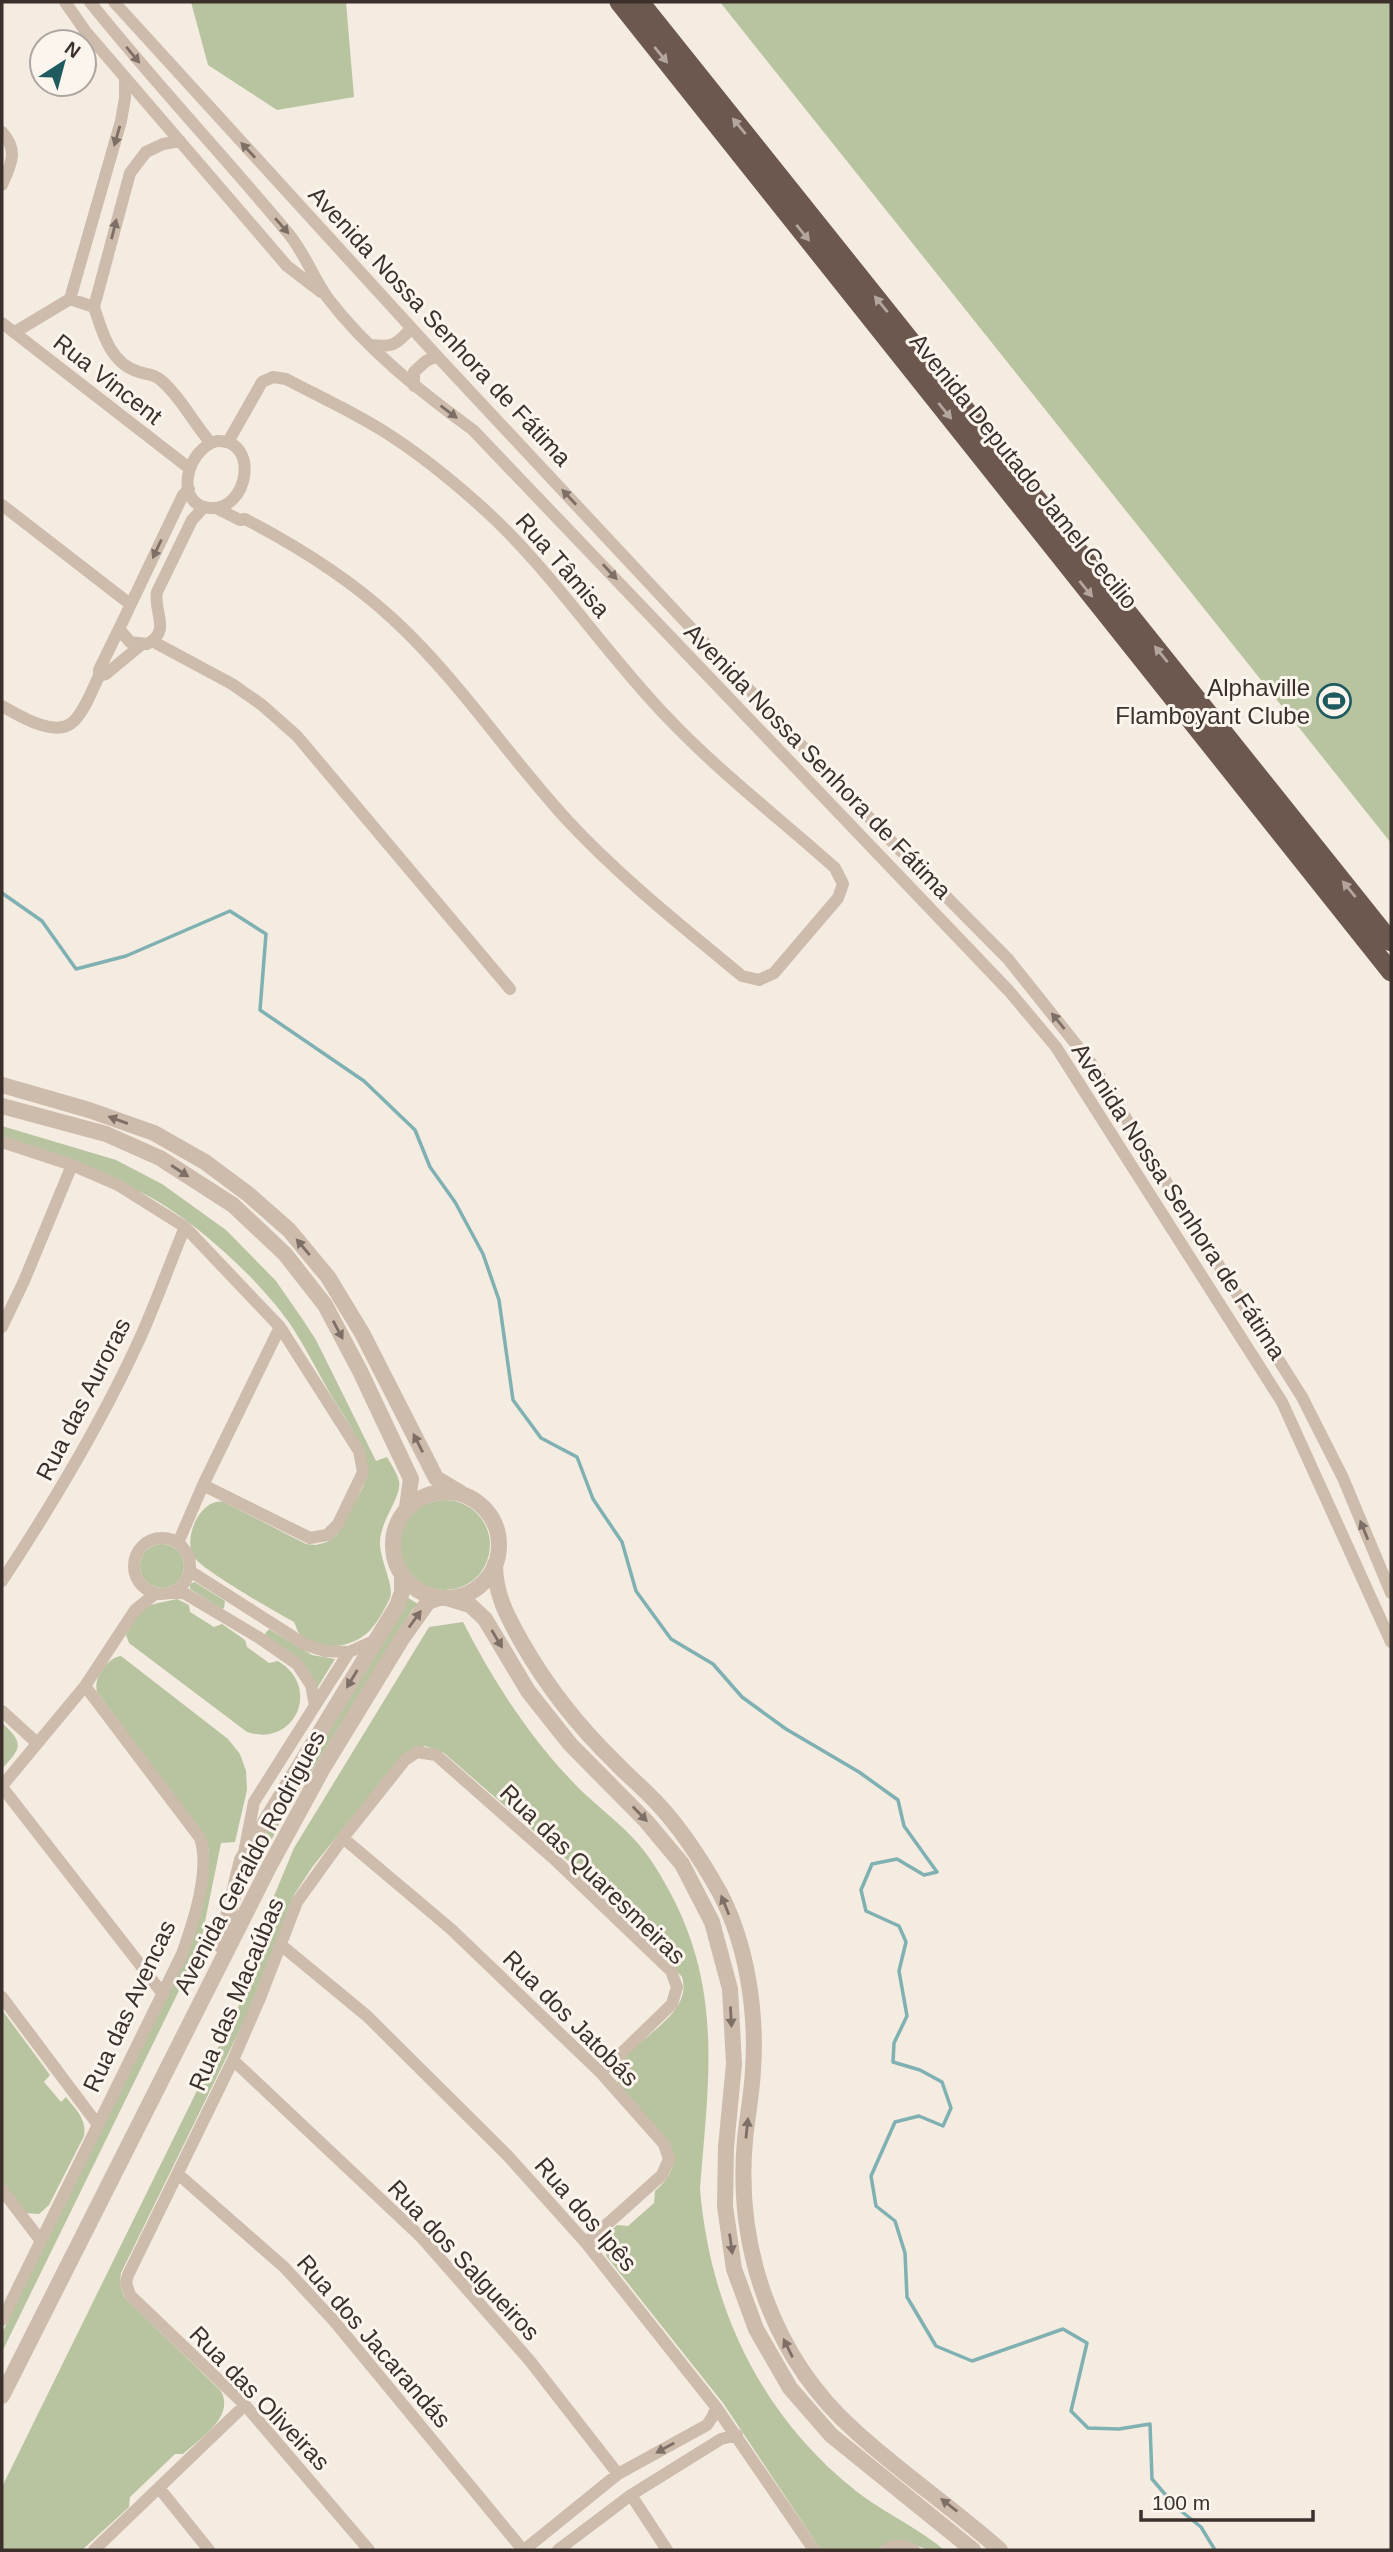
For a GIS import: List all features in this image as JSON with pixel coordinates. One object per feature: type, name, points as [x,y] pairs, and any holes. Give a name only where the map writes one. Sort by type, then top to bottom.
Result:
[{"type":"highway","name":"Avenida Deputado Jamel Cecilio","points":[[619,2],[1391,972]]},
{"type":"highway","name":"Avenida Deputado Jamel Cecilio","points":[[640,2],[1391,942]]},
{"type":"street","points":[[65,2],[86,32],[287,266],[328,297]]},
{"type":"street","name":"Avenida Nossa Senhora de Fátima","points":[[90,2],[290,236],[328,297],[371,345],[414,386],[473,430],[519,477],[1009,991],[1056,1047],[1282,1402],[1391,1642]]},
{"type":"street","name":"Avenida Nossa Senhora de Fátima","points":[[114,2],[437,356],[887,837],[1008,959],[1091,1063],[1302,1397],[1343,1478],[1389,1587]]},
{"type":"street","points":[[15,332],[69,299],[121,121],[125,77]]},
{"type":"street","points":[[2,185],[12,160],[6,137]]},
{"type":"street","points":[[180,141],[163,144],[146,152],[130,173],[94,307],[114,356],[126,366],[138,372],[153,374],[165,384],[211,443]]},
{"type":"street","points":[[101,193],[111,200],[122,199]]},
{"type":"street","points":[[81,258],[105,266]]},
{"type":"street","points":[[69,299],[94,307]]},
{"type":"street","name":"Rua Vincent","points":[[2,323],[189,468]]},
{"type":"street","points":[[371,345],[387,347],[398,344],[411,328]]},
{"type":"street","points":[[414,386],[414,372],[426,361],[437,356]]},
{"type":"street","name":"Rua Tâmisa","points":[[228,442],[262,382],[272,377],[286,379],[388,434],[417,455],[478,503],[511,536],[548,576],[632,679],[704,755],[835,867],[844,884],[838,898],[774,973],[760,980],[742,976],[626,880],[587,841],[431,659],[385,612],[355,586],[313,556],[245,519]]},
{"type":"street","points":[[99,676],[106,674],[159,633],[162,623],[156,603],[157,592],[192,520],[210,507],[228,503],[244,480],[245,467],[238,449],[228,442],[211,443],[195,456],[189,468],[189,489],[194,500],[210,507],[240,520],[245,519],[237,506],[237,493]]},
{"type":"street","points":[[2,706],[52,728],[63,727],[77,717],[99,676],[99,670],[118,629],[183,495],[189,489]]},
{"type":"street","points":[[2,505],[130,604]]},
{"type":"street","points":[[118,629],[130,642],[146,643],[232,684],[262,705],[297,736],[510,989]]},
{"type":"street","points":[[2,1085],[89,1110],[154,1133],[205,1161],[289,1230],[328,1277],[362,1333],[436,1478],[477,1501],[489,1514],[497,1530],[499,1547],[495,1564],[495,1584],[505,1611],[534,1664],[572,1717],[657,1803],[693,1848],[721,1896],[741,1947],[752,2012],[753,2069],[745,2144],[744,2209],[752,2261],[771,2314],[795,2362],[821,2397],[854,2431],[1000,2550]]},
{"type":"street","points":[[2,1106],[106,1134],[160,1158],[233,1205],[285,1254],[325,1306],[360,1371],[411,1479],[407,1507]]},
{"type":"street","points":[[2,1142],[72,1165],[118,1185],[185,1227],[280,1327],[359,1451],[363,1472],[338,1524],[327,1535],[310,1538],[203,1485]]},
{"type":"street","points":[[2,1327],[72,1165]]},
{"type":"street","name":"Rua das Auroras","points":[[2,1581],[55,1501],[100,1416],[141,1335],[185,1227]]},
{"type":"street","points":[[178,1543],[203,1485],[280,1327]]},
{"type":"street","points":[[461,1493],[432,1493],[407,1507],[397,1522],[392,1540],[394,1559],[402,1575],[412,1586],[425,1594],[470,1605],[485,1619],[528,1691],[570,1744],[646,1821],[682,1864],[712,1922],[730,1989],[733,2051],[725,2206],[734,2269],[756,2329],[790,2388],[831,2435],[973,2550]]},
{"type":"street","points":[[172,1593],[184,1585],[190,1571],[188,1555],[178,1543],[160,1538],[144,1544],[134,1558],[134,1574],[143,1587],[155,1594],[184,1593],[258,1637],[297,1664],[311,1685],[315,1706]]},
{"type":"street","points":[[443,1598],[462,1596],[476,1589],[488,1578],[495,1564]]},
{"type":"street","points":[[190,1571],[306,1645],[325,1651],[349,1652],[376,1640]]},
{"type":"street","name":"Avenida Geraldo Rodrigues","points":[[242,1860],[397,1606],[402,1592],[402,1575]]},
{"type":"street","points":[[135,1610],[138,1581]]},
{"type":"street","points":[[1368,1589],[1389,1587]]},
{"type":"street","points":[[155,1594],[135,1610],[85,1686],[2,1786],[163,1994]]},
{"type":"street","name":"Avenida Geraldo Rodrigues","points":[[192,2016],[268,1867],[323,1768],[403,1637],[428,1602],[443,1598]]},
{"type":"street","points":[[223,1616],[231,1608],[234,1599]]},
{"type":"street","points":[[258,1637],[261,1627],[268,1620]]},
{"type":"street","name":"Avenida Geraldo Rodrigues","points":[[192,2016],[222,1943],[254,1802],[349,1652]]},
{"type":"street","name":"Rua das Avencas","points":[[2,2320],[182,1954],[194,1921],[205,1853],[200,1838],[85,1686]]},
{"type":"street","points":[[2,1711],[37,1743]]},
{"type":"street","name":"Rua das Macaúbas","points":[[128,2275],[233,2060],[297,1902],[342,1838],[405,1760],[417,1752]]},
{"type":"street","name":"Rua das Quaresmeiras","points":[[417,1752],[436,1755],[553,1858],[671,1971],[677,1987],[672,2004],[601,2073]]},
{"type":"street","name":"Rua dos Jatobás","points":[[342,1838],[451,1929],[601,2073],[664,2144],[669,2159],[662,2175],[586,2243]]},
{"type":"street","points":[[242,1860],[251,1871],[268,1867]]},
{"type":"street","name":"Rua dos Ipês","points":[[281,1945],[367,2016],[508,2156],[586,2243],[737,2435],[814,2550]]},
{"type":"street","points":[[2,1997],[98,2124]]},
{"type":"street","points":[[2,2396],[192,2016]]},
{"type":"street","name":"Rua dos Salgueiros","points":[[233,2060],[422,2238],[530,2361],[618,2474]]},
{"type":"street","name":"Rua dos Jacarandás","points":[[178,2174],[284,2267],[334,2321],[524,2550]]},
{"type":"street","points":[[2,2190],[41,2241]]},
{"type":"street","name":"Rua das Oliveiras","points":[[128,2275],[126,2283],[130,2295],[245,2405],[369,2550]]},
{"type":"street","points":[[94,2550],[245,2405]]},
{"type":"street","points":[[524,2550],[618,2474],[707,2425],[716,2407]]},
{"type":"street","points":[[558,2550],[631,2495],[721,2439],[737,2435]]},
{"type":"street","points":[[159,2488],[209,2550]]},
{"type":"street","points":[[631,2495],[667,2550]]},
{"type":"street","points":[[565,2519],[576,2525],[579,2534]]},
{"type":"street","points":[[886,2550],[906,2545],[914,2550]]},
{"type":"green space","points":[[191,2],[346,2],[354,97],[277,110],[208,65]]},
{"type":"green space","points":[[720,2],[1391,2],[1391,843]]},
{"type":"green space","points":[[2,1126],[116,1160],[162,1184],[226,1230],[276,1281],[316,1340],[376,1461],[387,1457],[399,1481],[380,1541],[390,1598],[376,1622],[359,1639],[334,1646],[308,1641],[300,1635],[294,1622],[210,1571],[194,1557],[191,1549],[190,1540],[196,1520],[201,1512],[216,1502],[224,1502],[306,1544],[327,1542],[337,1534],[363,1487],[365,1462],[357,1439],[288,1321],[239,1266],[177,1214],[156,1200],[120,1183],[2,1138]]},
{"type":"green space","points":[[445,1500],[462,1504],[477,1513],[486,1528],[490,1545],[486,1562],[477,1577],[462,1586],[445,1590],[428,1586],[413,1577],[404,1562],[400,1545],[404,1528],[413,1513],[428,1504]]},
{"type":"green space","points":[[162,1544],[171,1545],[178,1550],[183,1557],[183,1575],[178,1582],[171,1587],[162,1588],[153,1587],[146,1582],[141,1575],[140,1566],[141,1557],[146,1550],[153,1545]]},
{"type":"green space","points":[[195,1582],[225,1601],[224,1608],[190,1589],[190,1584]]},
{"type":"green space","points":[[405,1596],[418,1604],[281,1820],[263,1858],[258,1863],[252,1861],[250,1859]]},
{"type":"green space","points":[[177,1599],[189,1605],[190,1612],[214,1627],[222,1624],[245,1640],[247,1647],[269,1663],[278,1661],[291,1672],[298,1685],[300,1699],[297,1712],[290,1723],[278,1731],[264,1735],[247,1732],[129,1643],[126,1635],[141,1611],[151,1605]]},
{"type":"green space","points":[[463,1622],[498,1684],[539,1743],[577,1787],[624,1829],[650,1858],[673,1898],[689,1934],[706,2006],[708,2041],[700,2189],[715,2276],[746,2356],[793,2429],[822,2461],[856,2491],[944,2550],[928,2550],[906,2541],[891,2541],[877,2550],[821,2550],[723,2403],[607,2257],[603,2247],[607,2234],[617,2225],[628,2226],[654,2203],[655,2191],[666,2179],[673,2164],[618,2084],[618,2070],[625,2058],[676,2008],[683,1994],[682,1977],[605,1894],[606,1887],[579,1863],[574,1866],[444,1753],[425,1746],[404,1754],[313,1866],[294,1895],[248,2013],[121,2273],[120,2284],[124,2297],[221,2391],[224,2401],[220,2418],[198,2441],[183,2454],[175,2454],[130,2497],[129,2507],[82,2550],[2,2550],[2,2487],[246,1991],[261,1953],[274,1896],[294,1848],[429,1627]]},
{"type":"green space","points":[[269,1629],[312,1655],[335,1659],[316,1690],[301,1664],[264,1635]]},
{"type":"green space","points":[[121,1656],[228,1739],[240,1754],[246,1771],[247,1790],[235,1842],[221,1843],[201,1941],[194,1960],[2,2352],[2,2333],[186,1955],[209,1864],[206,1839],[97,1692],[97,1681],[102,1670],[111,1660]]},
{"type":"green space","points":[[2,1723],[14,1736],[18,1746],[2,1769]]},
{"type":"green space","points":[[2,2010],[50,2075],[44,2082],[61,2102],[66,2097],[84,2125],[84,2136],[49,2205],[39,2214],[25,2213],[2,2183]]},
{"type":"waterway","points":[[2,893],[42,921],[76,969],[126,956],[230,911],[266,934],[260,1010],[364,1081],[415,1130],[430,1167],[455,1202],[483,1254],[499,1300],[513,1400],[541,1438],[577,1457],[593,1499],[622,1542],[636,1591],[671,1639],[713,1664],[742,1697],[786,1729],[859,1772],[898,1800],[904,1826],[937,1872],[924,1875],[897,1859],[872,1864],[861,1890],[866,1911],[899,1926],[906,1942],[899,1971],[907,2016],[894,2043],[893,2062],[920,2070],[942,2082],[951,2108],[943,2126],[919,2116],[895,2122],[871,2176],[876,2206],[895,2221],[905,2253],[907,2297],[936,2346],[972,2361],[1063,2329],[1087,2343],[1071,2411],[1088,2428],[1119,2429],[1150,2424],[1152,2479],[1176,2507],[1201,2527],[1215,2550]]},
{"type":"place","name":"Alphaville Flamboyant Clube","points":[[1334,701]]}]
